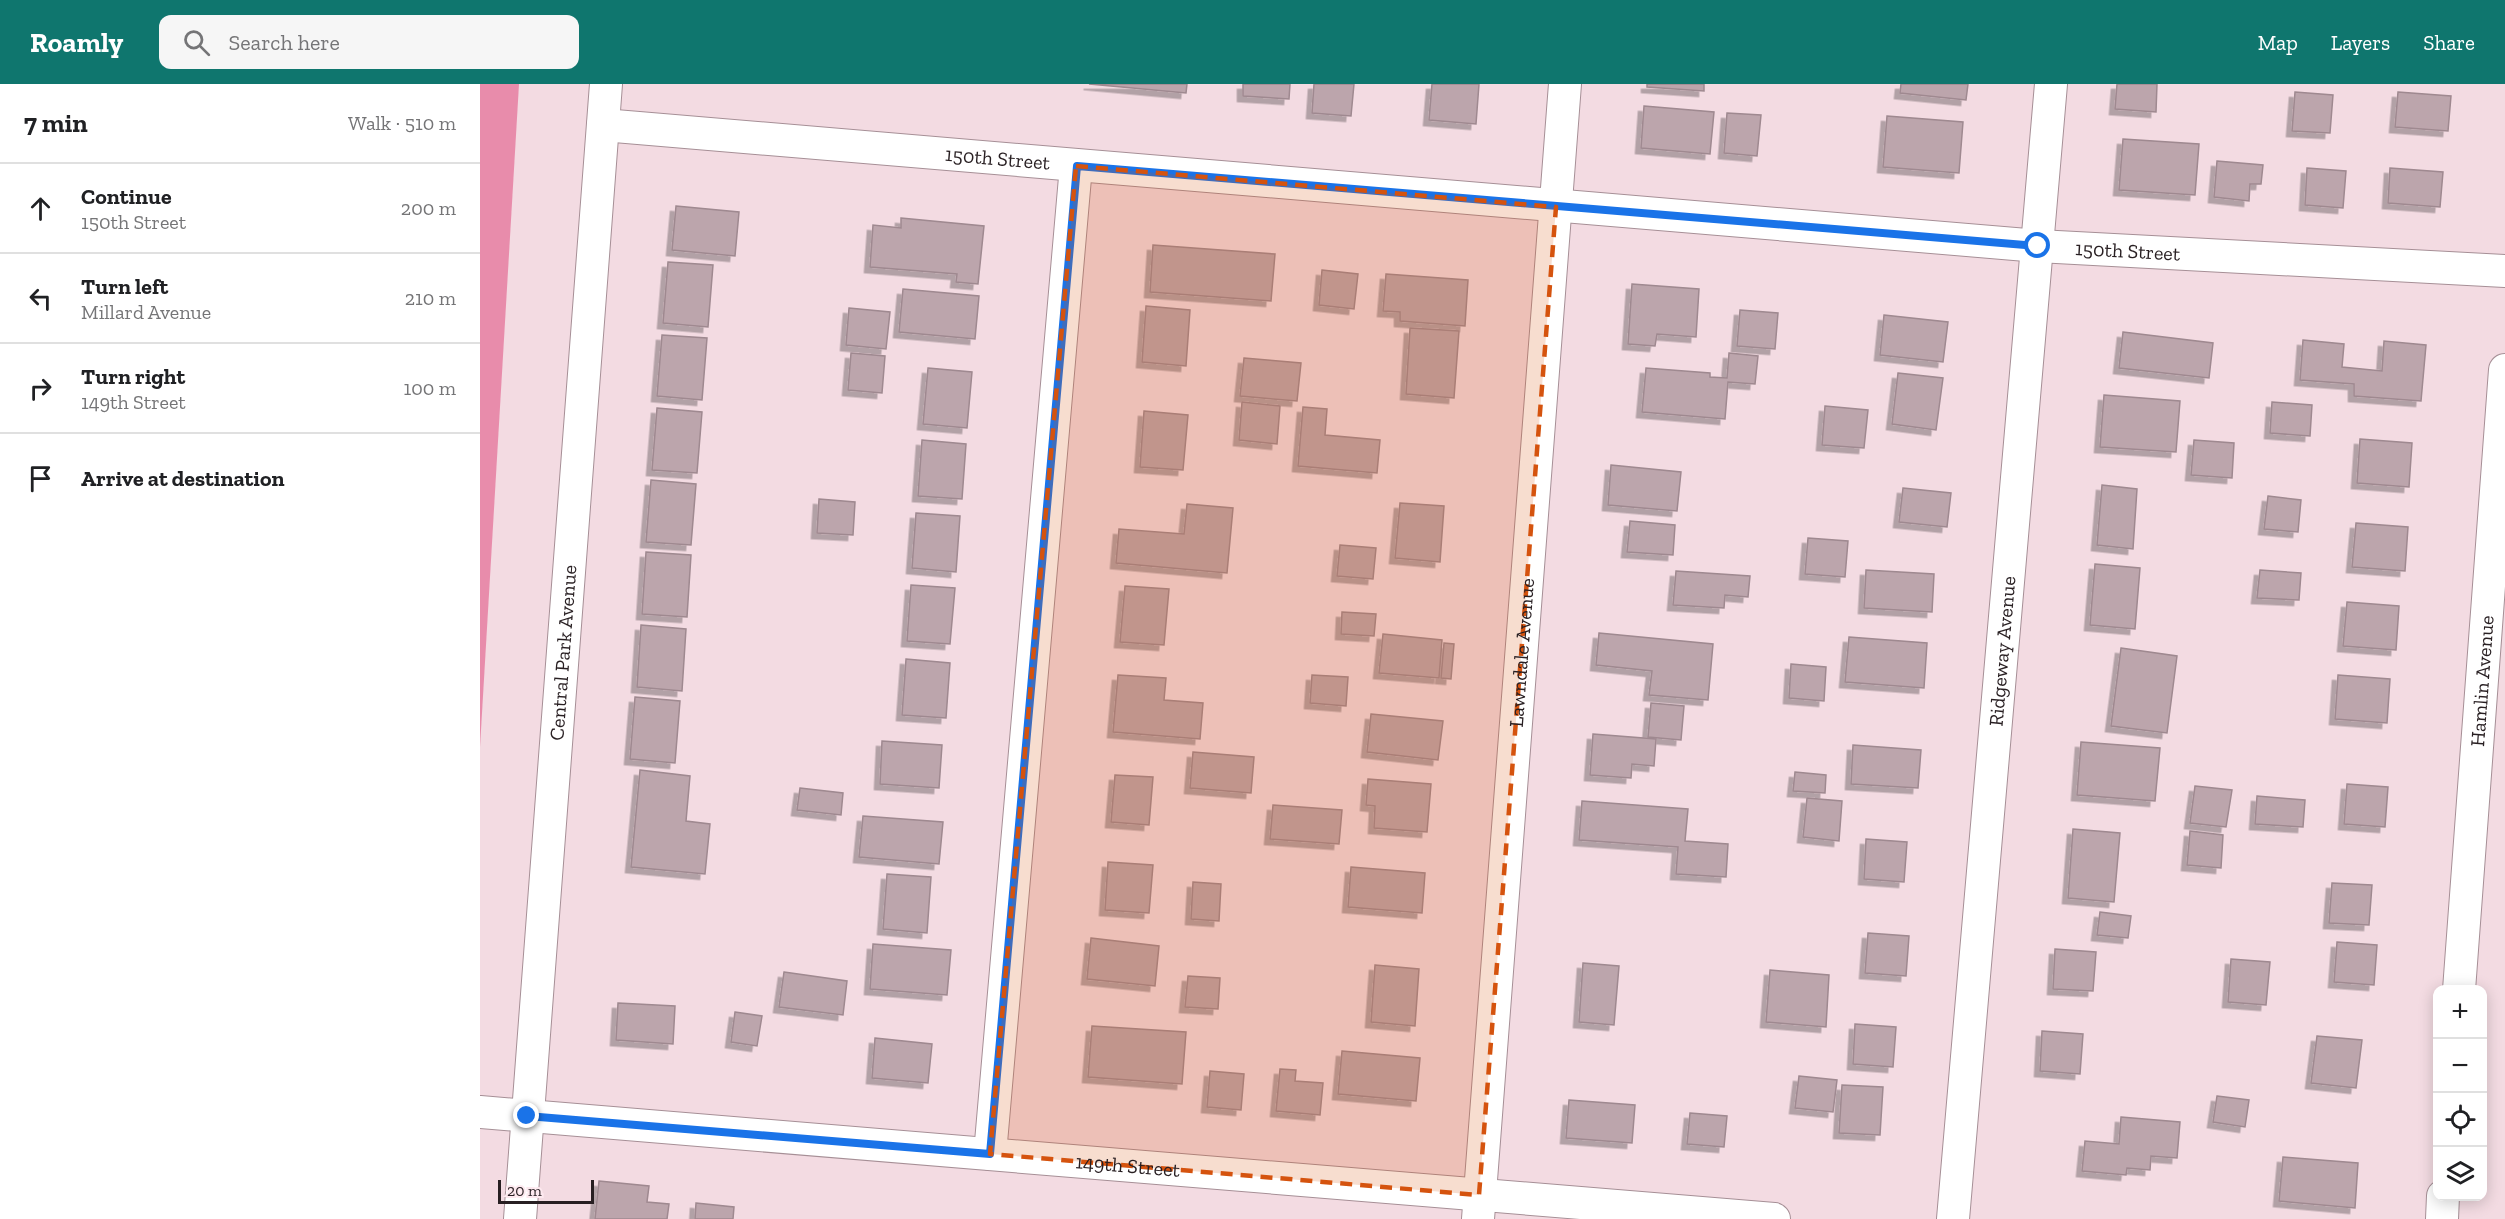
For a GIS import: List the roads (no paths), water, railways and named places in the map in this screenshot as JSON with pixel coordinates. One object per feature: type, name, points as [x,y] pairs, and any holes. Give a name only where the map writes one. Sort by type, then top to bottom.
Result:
[{"type":"street","name":"Central Park Avenue","points":[[519,1219],[606,84]]},
{"type":"street","name":"Lawndale Avenue","points":[[1478,1207],[1565,84]]},
{"type":"street","name":"Ridgeway Avenue","points":[[1953,1219],[2051,84]]},
{"type":"street","name":"150th Street","points":[[603,125],[2038,246],[2505,271]]},
{"type":"street","points":[[990,1154],[1077,166]]},
{"type":"street","name":"Hamlin Avenue","points":[[2459,985],[2505,370]]},
{"type":"street","name":"149th Street","points":[[480,1112],[990,1154],[1478,1207],[1774,1219]]},
{"type":"street","points":[[2442,1219],[2443,1201]]}]
